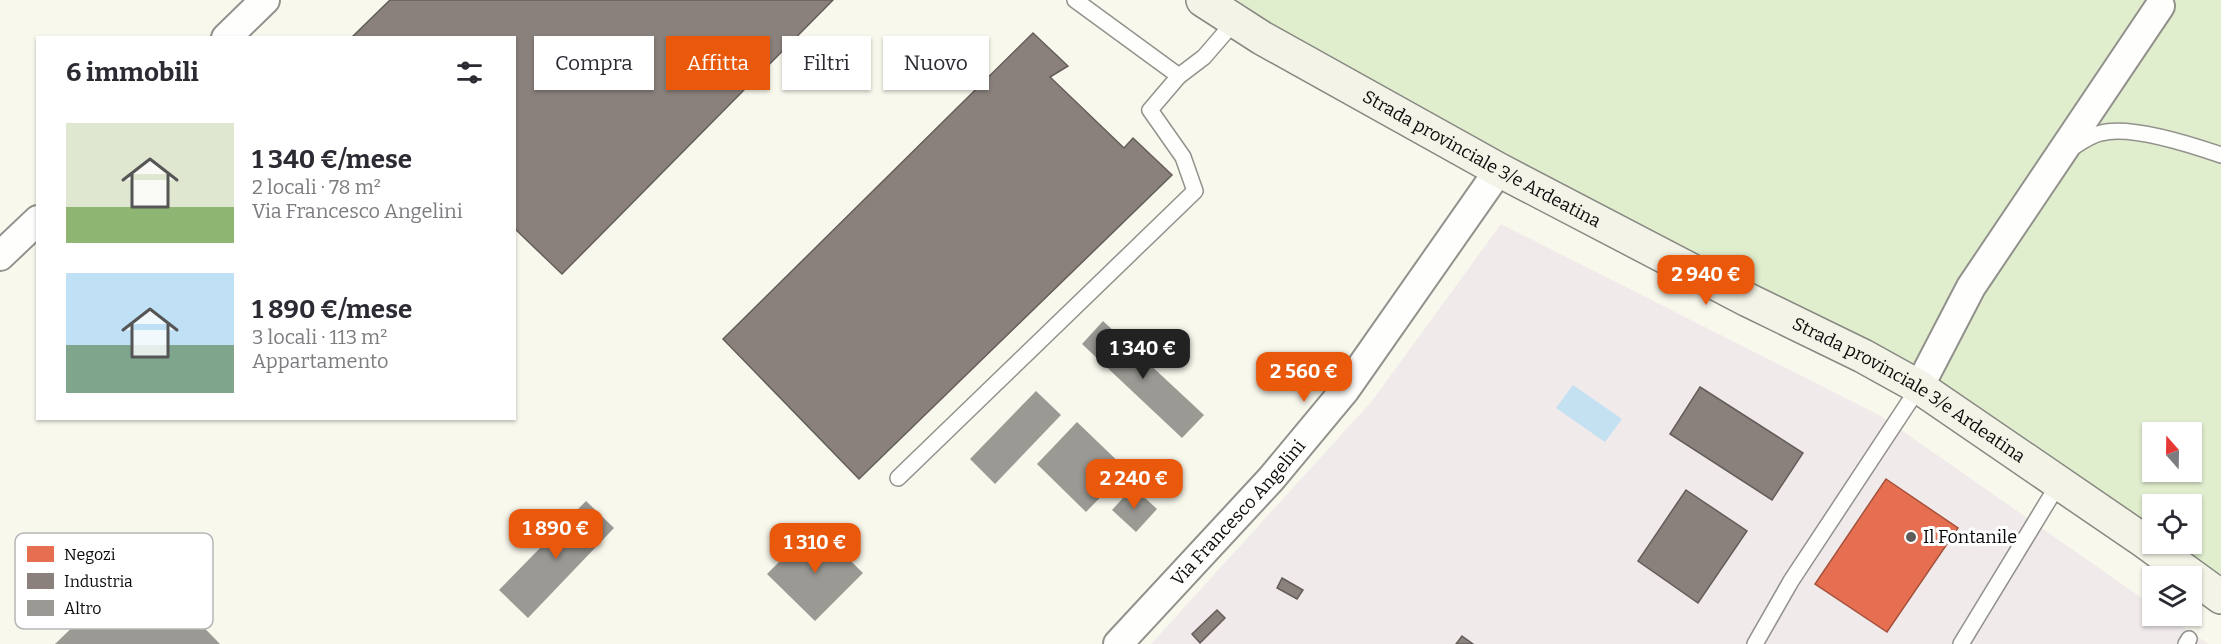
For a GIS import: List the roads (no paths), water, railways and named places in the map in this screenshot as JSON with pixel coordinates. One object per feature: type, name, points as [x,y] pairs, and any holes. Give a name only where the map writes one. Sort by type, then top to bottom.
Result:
[{"type":"main road","name":"Strada provinciale 3/e Ardeatina","points":[[1203,0],[1235,21],[1499,170],[1919,387],[2221,597]]},
{"type":"street","points":[[228,36],[265,0]]},
{"type":"street","points":[[1919,387],[1971,287],[2062,155],[2160,6]]},
{"type":"street","name":"Via Francesco Angelini","points":[[1118,644],[1271,479],[1345,390],[1499,170]]},
{"type":"street","points":[[0,256],[36,222]]},
{"type":"lane","points":[[1075,0],[1179,76]]},
{"type":"lane","points":[[898,478],[1195,191],[1183,157],[1150,110],[1179,76],[1204,57],[1235,21]]},
{"type":"lane","points":[[2062,155],[2095,135],[2117,131],[2170,141],[2221,155]]},
{"type":"lane","points":[[1755,644],[1791,581],[1919,387]]},
{"type":"lane","points":[[1961,644],[2059,483]]},
{"type":"water","points":[[1573,385],[1622,419],[1605,442],[1556,408]]},
{"type":"place","name":"Il Fontanile","points":[[1911,537]]}]
